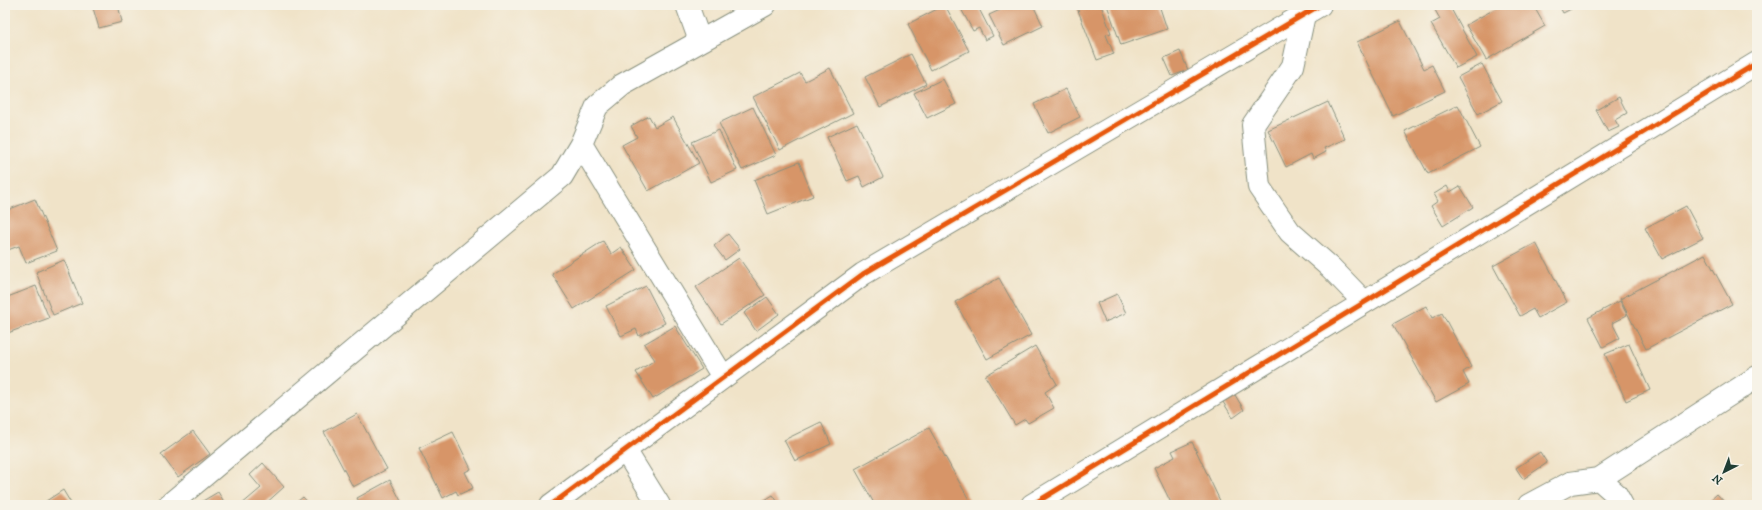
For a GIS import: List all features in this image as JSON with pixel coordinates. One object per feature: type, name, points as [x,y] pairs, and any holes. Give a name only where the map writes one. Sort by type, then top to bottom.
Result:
[{"type":"street","points":[[687,5],[700,41]]},
{"type":"street","points":[[169,505],[562,176],[581,144],[597,106],[622,85],[765,5]]},
{"type":"street","points":[[1312,10],[1293,66],[1253,125],[1259,187],[1290,232],[1331,268],[1364,302]]},
{"type":"street","points":[[551,505],[863,274],[1312,10]]},
{"type":"street","points":[[1032,505],[1757,63]]},
{"type":"street","points":[[581,144],[723,377]]},
{"type":"street","points":[[1529,505],[1570,483],[1600,479],[1757,377]]},
{"type":"street","points":[[625,450],[659,505]]},
{"type":"street","points":[[1600,479],[1616,494],[1622,505]]},
{"type":"building","points":[[105,5],[118,5],[122,22],[99,28],[93,8]]},
{"type":"building","points":[[945,5],[969,51],[931,70],[908,24]]},
{"type":"building","points":[[959,5],[977,5],[993,36],[985,40],[979,28],[973,31]]},
{"type":"building","points":[[1011,5],[1033,5],[1043,26],[1004,45],[989,15]]},
{"type":"building","points":[[1076,5],[1101,5],[1111,33],[1106,35],[1114,54],[1097,60]]},
{"type":"building","points":[[1107,5],[1159,5],[1167,29],[1121,45]]},
{"type":"building","points":[[1445,5],[1449,5],[1477,57],[1456,68],[1431,24],[1440,19],[1435,10]]},
{"type":"building","points":[[1502,5],[1533,5],[1545,26],[1486,60],[1466,25]]},
{"type":"building","points":[[1559,5],[1579,5],[1563,13]]},
{"type":"building","points":[[1400,21],[1424,69],[1432,65],[1445,91],[1393,116],[1357,42]]},
{"type":"building","points":[[1180,51],[1188,70],[1172,76],[1164,58]]},
{"type":"building","points":[[911,54],[926,84],[880,107],[865,77]]},
{"type":"building","points":[[1482,64],[1502,101],[1478,114],[1458,77]]},
{"type":"building","points":[[830,68],[853,113],[780,150],[753,97],[800,73],[805,81]]},
{"type":"building","points":[[943,79],[956,104],[927,118],[914,93]]},
{"type":"building","points":[[1066,89],[1080,117],[1048,133],[1034,104]]},
{"type":"building","points":[[1619,97],[1627,113],[1615,120],[1619,127],[1608,132],[1596,110]]},
{"type":"building","points":[[1328,102],[1345,139],[1324,148],[1326,152],[1313,159],[1311,154],[1286,167],[1268,130]]},
{"type":"building","points":[[1458,105],[1480,147],[1428,174],[1405,131]]},
{"type":"building","points":[[753,107],[776,155],[742,170],[719,123]]},
{"type":"building","points":[[649,116],[655,127],[673,117],[699,163],[648,191],[622,145],[637,137],[631,126]]},
{"type":"building","points":[[857,123],[883,177],[864,187],[859,176],[847,181],[827,137]]},
{"type":"building","points":[[719,130],[737,170],[711,182],[692,142]]},
{"type":"building","points":[[799,162],[813,196],[768,214],[754,180]]},
{"type":"building","points":[[1447,186],[1450,192],[1460,186],[1473,207],[1443,226],[1431,206],[1438,201],[1434,194]]},
{"type":"building","points":[[35,199],[57,251],[26,263],[19,246],[5,251],[5,211]]},
{"type":"building","points":[[1686,206],[1703,238],[1662,259],[1645,228]]},
{"type":"building","points":[[728,234],[740,249],[725,260],[714,246]]},
{"type":"building","points":[[603,241],[611,254],[621,247],[636,270],[574,309],[552,274]]},
{"type":"building","points":[[1536,243],[1567,302],[1538,318],[1533,309],[1520,316],[1493,266]]},
{"type":"building","points":[[1705,254],[1732,304],[1646,349],[1620,299]]},
{"type":"building","points":[[739,258],[765,295],[721,324],[696,287]]},
{"type":"building","points":[[64,260],[82,303],[53,315],[36,272]]},
{"type":"building","points":[[999,278],[1031,335],[987,359],[955,302]]},
{"type":"building","points":[[36,286],[49,318],[5,334],[5,298]]},
{"type":"building","points":[[646,286],[665,323],[639,336],[636,329],[621,336],[606,306]]},
{"type":"building","points":[[1117,294],[1126,313],[1105,322],[1097,303]]},
{"type":"building","points":[[767,297],[779,314],[756,331],[744,313]]},
{"type":"building","points":[[1620,301],[1627,315],[1612,323],[1620,338],[1603,347],[1588,318]]},
{"type":"building","points":[[1426,306],[1432,318],[1442,313],[1471,367],[1463,372],[1469,384],[1436,402],[1393,324]]},
{"type":"building","points":[[675,326],[702,369],[653,399],[636,372],[655,360],[644,344]]},
{"type":"building","points":[[1629,344],[1650,390],[1626,401],[1605,354]]},
{"type":"building","points":[[1035,346],[1057,384],[1045,392],[1054,408],[1028,423],[1025,419],[1015,425],[985,376]]},
{"type":"building","points":[[1235,395],[1244,410],[1233,418],[1223,402]]},
{"type":"building","points":[[357,414],[387,469],[353,487],[324,432]]},
{"type":"building","points":[[821,422],[831,444],[795,461],[784,440]]},
{"type":"building","points":[[929,428],[972,505],[875,505],[855,469]]},
{"type":"building","points":[[193,431],[210,454],[178,477],[161,454]]},
{"type":"building","points":[[453,432],[471,469],[465,472],[473,488],[458,495],[456,491],[443,498],[419,448]]},
{"type":"building","points":[[1192,442],[1222,505],[1172,505],[1154,468],[1175,457],[1172,451]]},
{"type":"building","points":[[1540,452],[1547,463],[1523,479],[1516,468]]},
{"type":"building","points":[[263,463],[284,487],[264,505],[241,505],[261,488],[250,475]]},
{"type":"building","points":[[390,480],[403,505],[361,505],[357,498]]},
{"type":"building","points":[[63,490],[72,505],[40,505]]},
{"type":"building","points":[[218,492],[226,505],[196,505]]},
{"type":"building","points":[[1717,494],[1727,505],[1705,505]]},
{"type":"building","points":[[773,495],[780,505],[757,505]]},
{"type":"building","points":[[303,497],[310,505],[293,505]]},
{"type":"cycle path","points":[[551,505],[863,274],[1320,5]]},
{"type":"cycle path","points":[[1032,505],[1757,63]]}]
